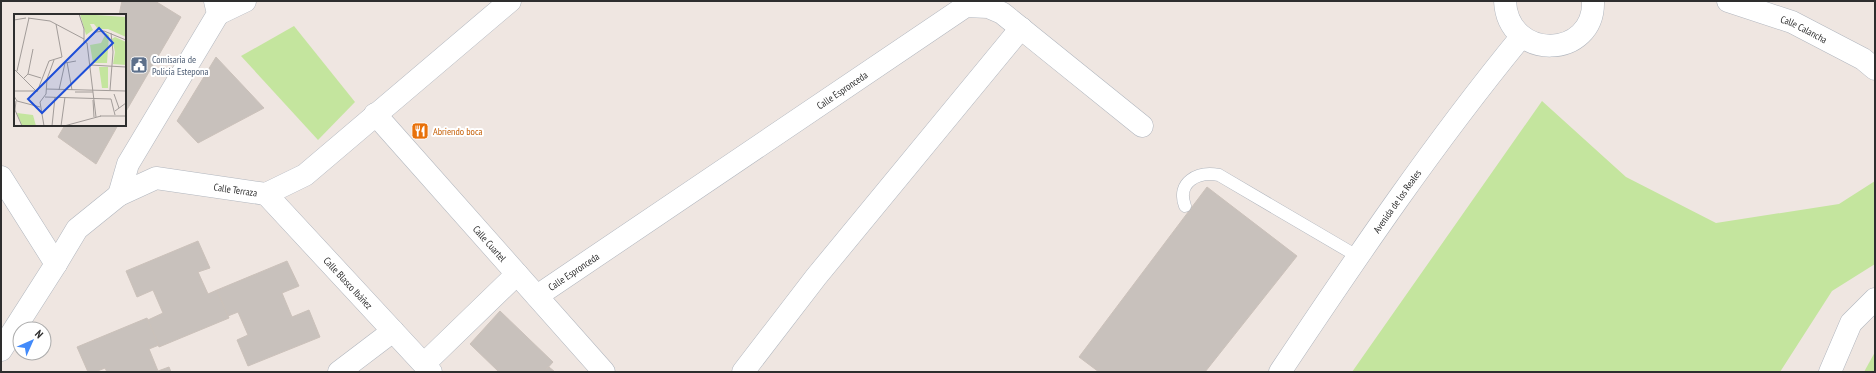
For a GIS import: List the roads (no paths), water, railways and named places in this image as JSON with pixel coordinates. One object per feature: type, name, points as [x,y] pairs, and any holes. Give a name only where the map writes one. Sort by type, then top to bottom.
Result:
[{"type":"street","points":[[119,195],[128,164],[216,8],[245,1]]},
{"type":"street","name":"Calle Terraza","points":[[1,350],[77,229],[119,195],[156,178],[266,194],[305,175],[375,114],[510,1]]},
{"type":"street","points":[[1505,1],[1505,12],[1511,25],[1521,36],[1532,44],[1546,47],[1559,46],[1572,41],[1582,32],[1590,21],[1594,8],[1594,1]]},
{"type":"street","name":"Calle Calancha","points":[[1728,1],[1792,22],[1864,59],[1875,69]]},
{"type":"street","name":"Calle Espronceda","points":[[536,296],[966,6],[988,6],[1002,13],[1142,126]]},
{"type":"street","points":[[743,372],[816,277],[1021,28]]},
{"type":"street","name":"Avenida de los Reales","points":[[1280,372],[1357,256],[1492,71],[1521,36]]},
{"type":"street","name":"Calle Cuartel","points":[[375,114],[604,372]]},
{"type":"street","points":[[1,177],[56,264]]},
{"type":"street","name":"Calle Blasco Ibáñez","points":[[266,194],[428,368]]},
{"type":"street","points":[[428,368],[517,274]]},
{"type":"street","points":[[1830,372],[1851,323],[1875,299]]},
{"type":"street","points":[[339,372],[393,331]]},
{"type":"lane","points":[[1185,206],[1182,194],[1188,182],[1194,177],[1202,174],[1219,175],[1357,256]]},
{"type":"place","name":"Comisaria de Policia Estepona","points":[[139,65]]},
{"type":"place","name":"Abriendo boca","points":[[420,131]]}]
